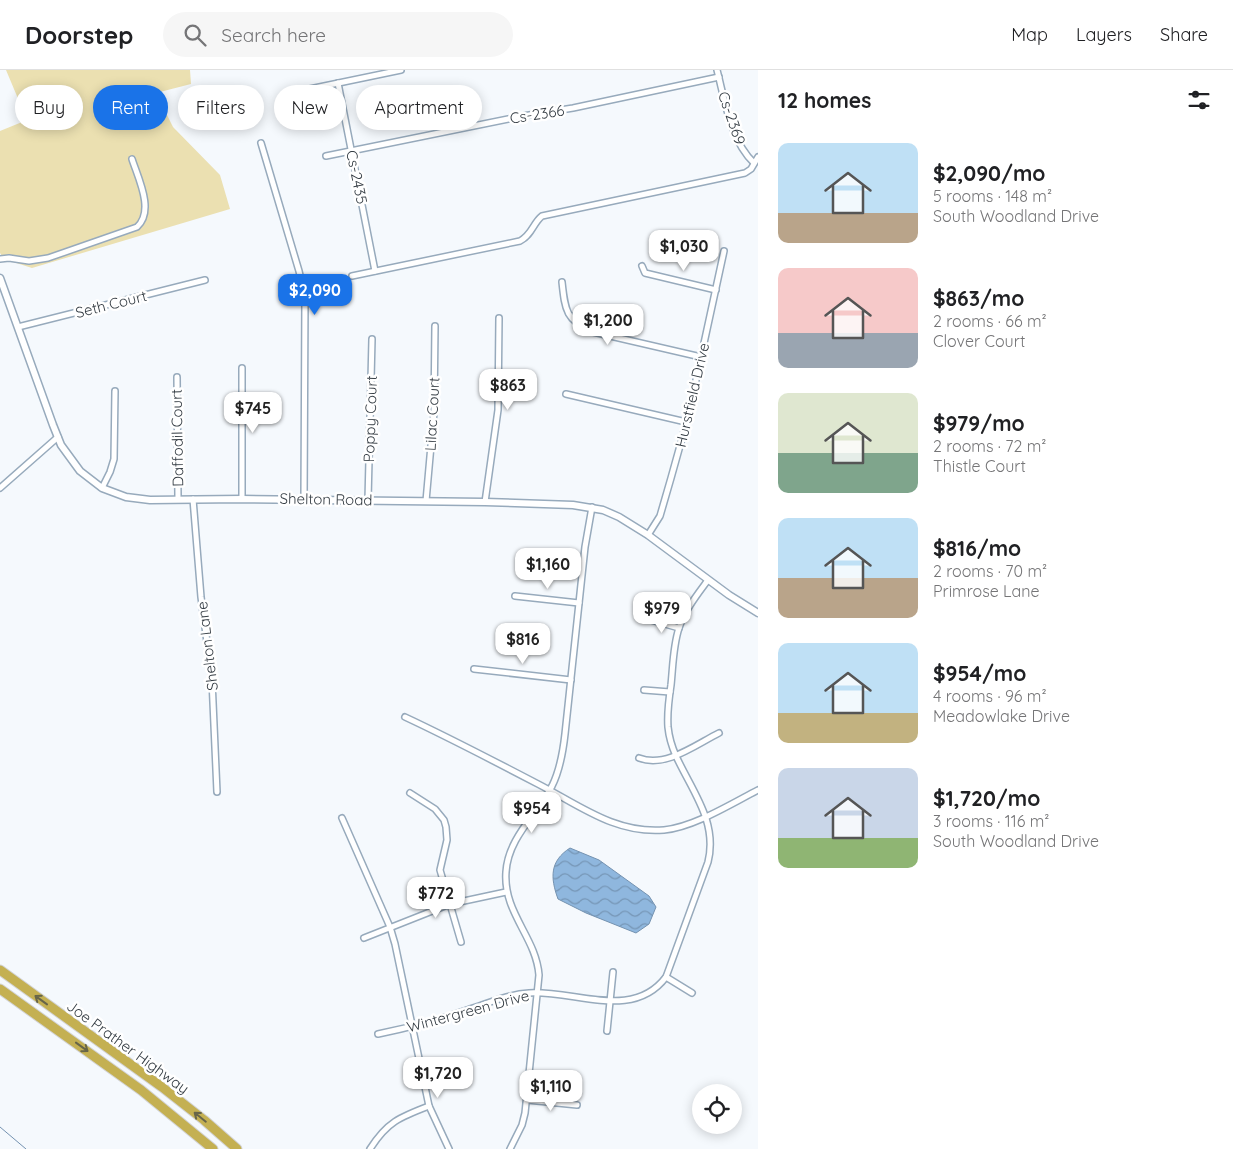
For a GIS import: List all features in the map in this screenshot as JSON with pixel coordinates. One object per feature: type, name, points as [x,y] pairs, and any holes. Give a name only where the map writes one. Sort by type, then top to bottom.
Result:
[{"type":"highway","name":"Joe Prather Highway","points":[[0,970],[162,1087],[237,1149]]},
{"type":"highway","name":"Joe Prather Highway","points":[[0,988],[141,1090],[213,1149]]},
{"type":"street","points":[[328,85],[401,70]]},
{"type":"street","name":"Cs-2369","points":[[716,70],[738,141],[745,154],[754,163]]},
{"type":"street","name":"Cs-2366","points":[[326,156],[523,116],[573,108],[718,77]]},
{"type":"street","name":"Cs-2435","points":[[338,83],[375,271]]},
{"type":"street","points":[[261,143],[299,271],[304,297],[304,499]]},
{"type":"street","points":[[352,276],[520,241],[528,236],[542,216],[745,173],[751,169],[758,157]]},
{"type":"street","points":[[0,259],[9,258],[29,261],[48,258],[138,227],[144,218],[145,205],[132,160]]},
{"type":"street","name":"Hurstfield Drive","points":[[648,535],[660,516],[686,422],[724,251]]},
{"type":"street","points":[[642,266],[645,274],[716,290]]},
{"type":"street","name":"Shelton Road","points":[[0,278],[58,437],[67,454],[80,471],[102,488],[117,495],[136,499],[485,502],[592,507],[611,513],[648,535],[708,580],[758,613]]},
{"type":"street","name":"Seth Court","points":[[18,327],[205,280]]},
{"type":"street","points":[[562,282],[564,300],[571,319],[582,327],[593,332],[701,356]]},
{"type":"street","points":[[485,502],[498,410],[499,318]]},
{"type":"street","name":"Lilac Court","points":[[426,501],[434,412],[435,326]]},
{"type":"street","name":"Poppy Court","points":[[368,500],[372,339]]},
{"type":"street","points":[[242,368],[242,499]]},
{"type":"street","name":"Daffodil Court","points":[[177,377],[178,499]]},
{"type":"street","points":[[102,488],[114,459],[114,391]]},
{"type":"street","points":[[566,394],[686,422]]},
{"type":"street","points":[[0,488],[58,437]]},
{"type":"street","name":"Shelton Lane","points":[[193,499],[201,597],[212,680],[216,792]]},
{"type":"street","points":[[510,1149],[522,1125],[527,1100],[538,993],[538,968],[535,954],[510,905],[506,892],[506,864],[512,848],[550,790],[563,752],[579,603],[592,507]]},
{"type":"street","name":"Wintergreen Drive","points":[[378,1034],[412,1027],[506,997],[528,993],[628,1000],[641,997],[653,990],[666,977],[708,862],[711,842],[706,816],[676,755],[668,726],[674,652],[679,628],[692,603],[708,580]]},
{"type":"street","points":[[515,596],[579,603]]},
{"type":"street","points":[[651,620],[679,628]]},
{"type":"street","points":[[474,669],[570,680]]},
{"type":"street","points":[[644,690],[670,692]]},
{"type":"street","points":[[405,718],[620,826],[649,831],[677,828],[758,790]]},
{"type":"street","points":[[639,758],[646,761],[659,761],[676,755],[718,733]]},
{"type":"street","points":[[410,793],[436,809],[444,820],[447,840],[440,870],[461,942]]},
{"type":"street","points":[[342,818],[390,927],[429,1106],[449,1149]]},
{"type":"street","points":[[364,938],[450,904],[506,892]]},
{"type":"street","points":[[607,1031],[613,972]]},
{"type":"street","points":[[666,977],[692,992]]},
{"type":"street","points":[[527,1100],[577,1105]]},
{"type":"street","points":[[370,1149],[378,1137],[396,1120],[429,1106]]},
{"type":"shaded area","points":[[6,70],[190,70],[191,84],[178,85],[178,87],[168,90],[168,85],[93,85],[93,130],[168,130],[168,117],[173,127],[220,175],[230,209],[32,268],[5,261],[0,253],[0,131],[15,125],[15,130],[83,130],[83,85],[15,85],[15,91]]},
{"type":"water","points":[[570,848],[599,860],[649,896],[656,907],[649,924],[636,933],[586,913],[558,899],[553,877],[555,864],[563,853]]},
{"type":"waterway","points":[[0,1127],[26,1149]]}]
